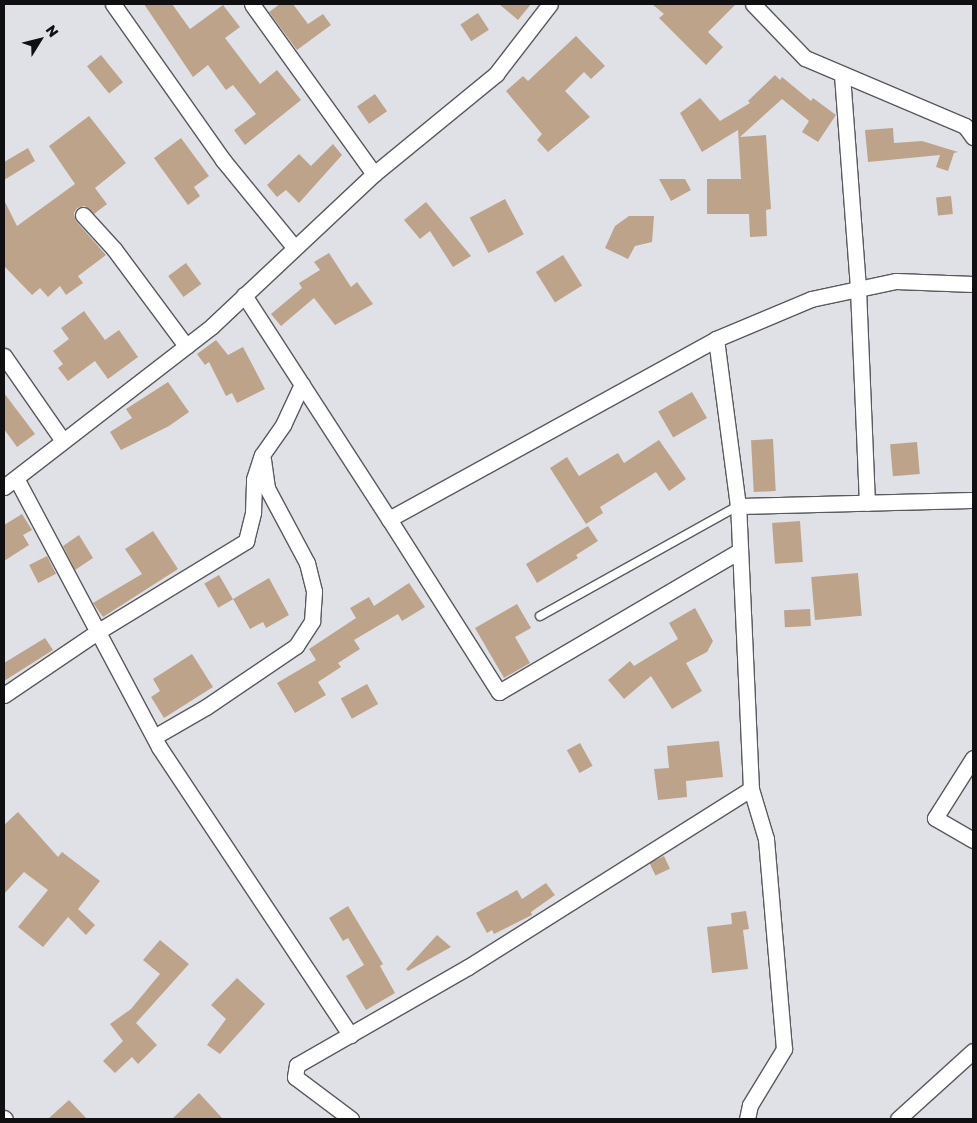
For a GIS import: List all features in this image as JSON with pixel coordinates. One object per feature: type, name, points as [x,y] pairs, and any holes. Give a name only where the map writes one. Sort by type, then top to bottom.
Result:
[{"type":"street","points":[[113,4],[223,160],[294,247]]},
{"type":"street","points":[[252,4],[374,174]]},
{"type":"street","points":[[350,1034],[154,737],[97,632],[10,483],[186,346],[244,295],[374,174],[496,74],[550,4]]},
{"type":"street","points":[[752,4],[805,58],[965,126],[973,138]]},
{"type":"street","points":[[842,75],[858,289],[867,503]]},
{"type":"street","points":[[83,216],[114,249],[186,346]]},
{"type":"street","points":[[389,519],[716,339],[810,299],[896,281],[973,284]]},
{"type":"street","points":[[244,295],[499,692],[739,551]]},
{"type":"street","points":[[716,339],[738,506],[751,789],[766,839],[784,1049],[750,1104],[747,1119]]},
{"type":"street","points":[[4,356],[64,441]]},
{"type":"street","points":[[4,695],[97,632],[246,542],[253,512],[254,479],[262,455],[283,425],[302,384]]},
{"type":"street","points":[[154,737],[206,707],[296,646],[312,621],[314,591],[307,563],[268,488],[262,455]]},
{"type":"street","points":[[738,506],[973,500]]},
{"type":"street","points":[[973,758],[935,818],[973,840]]},
{"type":"street","points":[[351,1119],[295,1077],[296,1065],[468,966],[751,789]]},
{"type":"street","points":[[898,1119],[973,1051]]},
{"type":"lane","points":[[540,616],[738,506]]},
{"type":"building","points":[[144,4],[172,4],[190,29],[223,5],[240,27],[225,38],[260,84],[277,70],[301,100],[245,145],[234,130],[256,114],[233,85],[226,90],[208,65],[193,77]]},
{"type":"building","points":[[280,4],[293,4],[308,24],[323,14],[331,25],[297,50],[269,12]]},
{"type":"building","points":[[499,4],[531,4],[518,20]]},
{"type":"building","points":[[652,4],[736,4],[708,32],[723,47],[706,65],[659,18],[664,14]]},
{"type":"building","points":[[478,13],[489,30],[471,41],[460,24]]},
{"type":"building","points":[[576,36],[605,66],[591,79],[584,72],[565,91],[590,117],[548,152],[537,140],[542,134],[506,91],[523,76],[528,81]]},
{"type":"building","points":[[101,55],[123,82],[109,94],[87,66]]},
{"type":"building","points":[[775,75],[780,80],[782,77],[811,101],[813,98],[836,115],[818,142],[802,132],[809,121],[782,99],[740,137],[766,135],[771,209],[766,210],[767,236],[750,237],[749,214],[707,214],[707,179],[741,179],[738,130],[702,152],[680,113],[700,98],[720,121],[750,103],[748,101]]},
{"type":"building","points":[[375,94],[387,111],[369,124],[357,107]]},
{"type":"building","points":[[89,116],[126,163],[95,188],[107,204],[94,214],[85,206],[77,208],[74,213],[76,221],[106,255],[78,276],[83,283],[66,295],[60,286],[48,297],[40,288],[32,295],[4,266],[4,200],[17,226],[75,184],[49,146]]},
{"type":"building","points":[[893,128],[894,143],[922,141],[958,152],[954,153],[948,171],[936,167],[940,155],[868,162],[865,130]]},
{"type":"building","points":[[181,138],[209,176],[194,187],[200,196],[188,205],[154,158]]},
{"type":"building","points":[[333,144],[342,155],[299,203],[286,190],[277,197],[267,185],[299,154],[311,166]]},
{"type":"building","points":[[28,148],[35,161],[4,180],[4,162]]},
{"type":"building","points":[[659,179],[685,179],[691,190],[671,201]]},
{"type":"building","points":[[951,196],[953,214],[938,215],[936,198]]},
{"type":"building","points":[[505,199],[524,234],[488,253],[470,218]]},
{"type":"building","points":[[426,202],[471,256],[453,267],[430,231],[420,239],[404,220]]},
{"type":"building","points":[[629,216],[654,216],[652,242],[635,246],[628,259],[605,248],[615,226]]},
{"type":"building","points":[[329,253],[351,287],[357,282],[373,304],[335,325],[314,298],[281,326],[271,314],[302,288],[299,283],[320,270],[314,262]]},
{"type":"building","points":[[563,255],[582,286],[555,302],[536,272]]},
{"type":"building","points":[[186,263],[201,284],[183,297],[168,276]]},
{"type":"building","points":[[84,311],[105,340],[119,330],[138,357],[108,379],[95,361],[68,381],[58,368],[63,364],[53,351],[69,339],[61,328]]},
{"type":"building","points":[[216,340],[228,355],[243,347],[265,389],[237,403],[232,393],[226,396],[209,362],[205,365],[197,354]]},
{"type":"building","points":[[168,382],[189,412],[169,426],[121,450],[110,432],[132,418],[126,409]]},
{"type":"building","points":[[692,392],[707,418],[673,437],[658,412]]},
{"type":"building","points":[[4,393],[35,434],[17,447],[4,429]]},
{"type":"building","points":[[773,439],[776,491],[754,492],[751,440]]},
{"type":"building","points":[[659,440],[686,479],[669,491],[656,472],[600,507],[603,513],[586,524],[550,468],[567,457],[579,476],[618,453],[624,463]]},
{"type":"building","points":[[917,442],[920,474],[893,476],[890,444]]},
{"type":"building","points":[[22,514],[32,530],[23,535],[29,545],[4,561],[4,525]]},
{"type":"building","points":[[800,521],[803,562],[775,564],[772,523]]},
{"type":"building","points":[[588,526],[598,541],[576,555],[578,558],[537,583],[526,564]]},
{"type":"building","points":[[153,531],[178,569],[103,617],[93,603],[142,574],[125,549]]},
{"type":"building","points":[[79,535],[93,558],[75,570],[63,546]]},
{"type":"building","points":[[47,556],[56,574],[38,583],[29,565]]},
{"type":"building","points":[[858,573],[862,616],[815,620],[811,577]]},
{"type":"building","points":[[219,575],[233,599],[218,608],[204,584]]},
{"type":"building","points":[[269,578],[289,615],[266,628],[263,622],[250,629],[233,599]]},
{"type":"building","points":[[409,583],[425,607],[402,621],[398,614],[354,640],[360,649],[338,663],[341,667],[318,682],[326,695],[295,713],[277,683],[316,660],[309,649],[356,618],[350,608],[369,597],[374,606]]},
{"type":"building","points":[[517,604],[531,628],[515,637],[530,663],[504,678],[475,628]]},
{"type":"building","points":[[695,608],[713,641],[707,652],[686,663],[702,691],[672,709],[651,676],[624,699],[608,680],[630,661],[634,666],[678,639],[669,623]]},
{"type":"building","points":[[810,609],[811,626],[785,627],[784,610]]},
{"type":"building","points":[[45,638],[53,650],[4,681],[4,663]]},
{"type":"building","points":[[192,654],[213,687],[164,718],[151,697],[160,691],[153,679]]},
{"type":"building","points":[[367,684],[378,704],[352,719],[341,699]]},
{"type":"building","points":[[719,741],[723,777],[686,781],[687,797],[658,800],[654,769],[669,768],[667,746]]},
{"type":"building","points":[[580,743],[593,766],[579,773],[567,750]]},
{"type":"building","points":[[18,812],[58,857],[62,852],[100,881],[78,909],[95,925],[86,935],[68,917],[43,947],[18,927],[48,890],[24,872],[4,894],[4,825]]},
{"type":"building","points":[[664,856],[670,869],[655,875],[649,863]]},
{"type":"building","points":[[546,883],[555,895],[531,912],[532,915],[494,934],[492,930],[487,933],[476,913],[517,890],[522,899]]},
{"type":"building","points":[[348,906],[383,964],[380,966],[395,993],[366,1010],[346,976],[364,965],[348,938],[343,941],[329,918]]},
{"type":"building","points":[[746,911],[749,929],[743,930],[748,969],[712,973],[707,927],[732,924],[731,913]]},
{"type":"building","points":[[437,935],[451,947],[408,971],[406,969]]},
{"type":"building","points":[[160,940],[189,964],[136,1023],[157,1045],[138,1064],[132,1057],[115,1073],[103,1061],[123,1041],[110,1024],[131,1009],[160,974],[143,960]]},
{"type":"building","points":[[237,978],[265,1004],[220,1054],[207,1045],[226,1019],[211,1005]]},
{"type":"building","points":[[199,1093],[223,1119],[172,1119]]},
{"type":"building","points":[[69,1100],[87,1119],[48,1119]]}]
